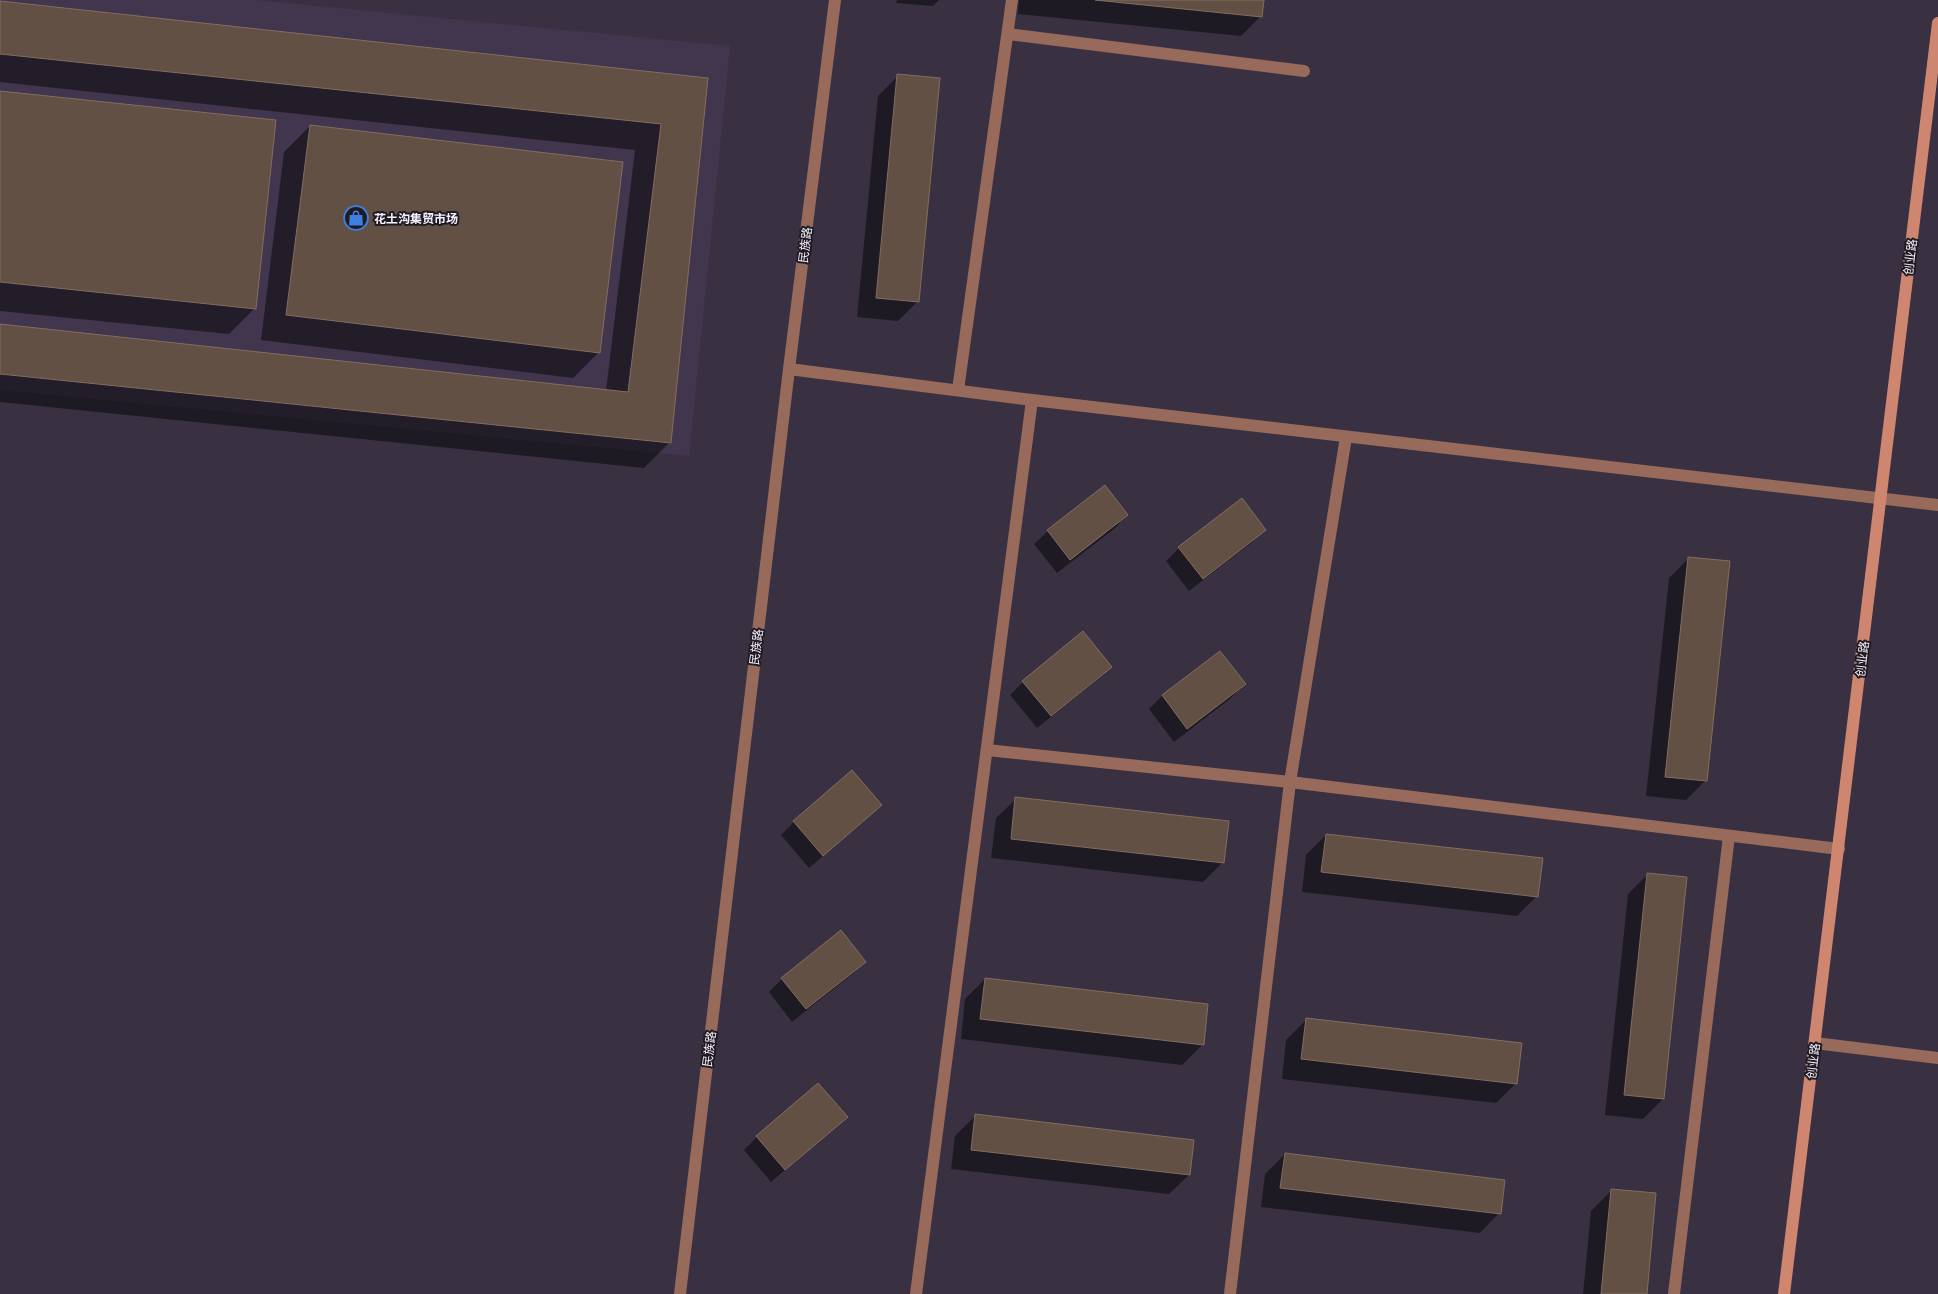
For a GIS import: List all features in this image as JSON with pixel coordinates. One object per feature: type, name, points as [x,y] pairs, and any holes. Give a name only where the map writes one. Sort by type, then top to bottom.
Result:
[{"type":"main road","name":"创业路","points":[[1784,1294],[1882,499],[1938,23]]},
{"type":"street","name":"民族路","points":[[680,1294],[789,369],[835,0]]},
{"type":"street","points":[[958,390],[1012,0]]},
{"type":"street","points":[[1008,34],[1304,71]]},
{"type":"street","points":[[789,369],[1032,400],[1938,505]]},
{"type":"street","points":[[916,1294],[1032,400]]},
{"type":"street","points":[[1230,1294],[1290,782],[1346,437]]},
{"type":"street","points":[[986,750],[1290,782],[1838,848]]},
{"type":"street","points":[[1674,1294],[1729,836]]},
{"type":"street","points":[[1815,1043],[1938,1058]]},
{"type":"shaded area","name":"花土沟集贸市场","points":[[0,0],[256,0],[730,46],[689,456],[0,390]]},
{"type":"building","points":[[1095,0],[1264,0],[1262,17]]},
{"type":"building","points":[[0,1],[708,78],[671,443],[0,374],[0,324],[628,392],[661,124],[0,54]]},
{"type":"building","points":[[897,74],[940,78],[919,302],[876,298]]},
{"type":"building","points":[[0,91],[276,120],[256,309],[0,282]]},
{"type":"building","points":[[310,125],[623,162],[600,353],[286,315]]},
{"type":"building","points":[[1105,485],[1128,515],[1070,560],[1047,530]]},
{"type":"building","points":[[1242,498],[1266,530],[1203,579],[1178,547]]},
{"type":"building","points":[[1688,557],[1730,561],[1707,781],[1665,777]]},
{"type":"building","points":[[1083,631],[1112,667],[1051,716],[1022,681]]},
{"type":"building","points":[[1220,651],[1246,684],[1187,729],[1162,695]]},
{"type":"building","points":[[852,770],[882,805],[823,856],[793,821]]},
{"type":"building","points":[[1015,797],[1229,821],[1224,863],[1011,839]]},
{"type":"building","points":[[1326,834],[1543,858],[1538,897],[1321,872]]},
{"type":"building","points":[[1647,873],[1687,877],[1664,1099],[1624,1095]]},
{"type":"building","points":[[841,930],[866,962],[806,1009],[781,978]]},
{"type":"building","points":[[985,978],[1208,1004],[1204,1045],[980,1019]]},
{"type":"building","points":[[1306,1018],[1522,1043],[1517,1084],[1301,1059]]},
{"type":"building","points":[[818,1083],[848,1117],[785,1170],[756,1136]]},
{"type":"building","points":[[975,1114],[1194,1140],[1190,1175],[971,1150]]},
{"type":"building","points":[[1285,1153],[1505,1180],[1501,1214],[1280,1188]]},
{"type":"building","points":[[1611,1189],[1656,1193],[1647,1294],[1601,1294]]},
{"type":"place","name":"花土沟集贸市场","points":[[356,218]]}]
